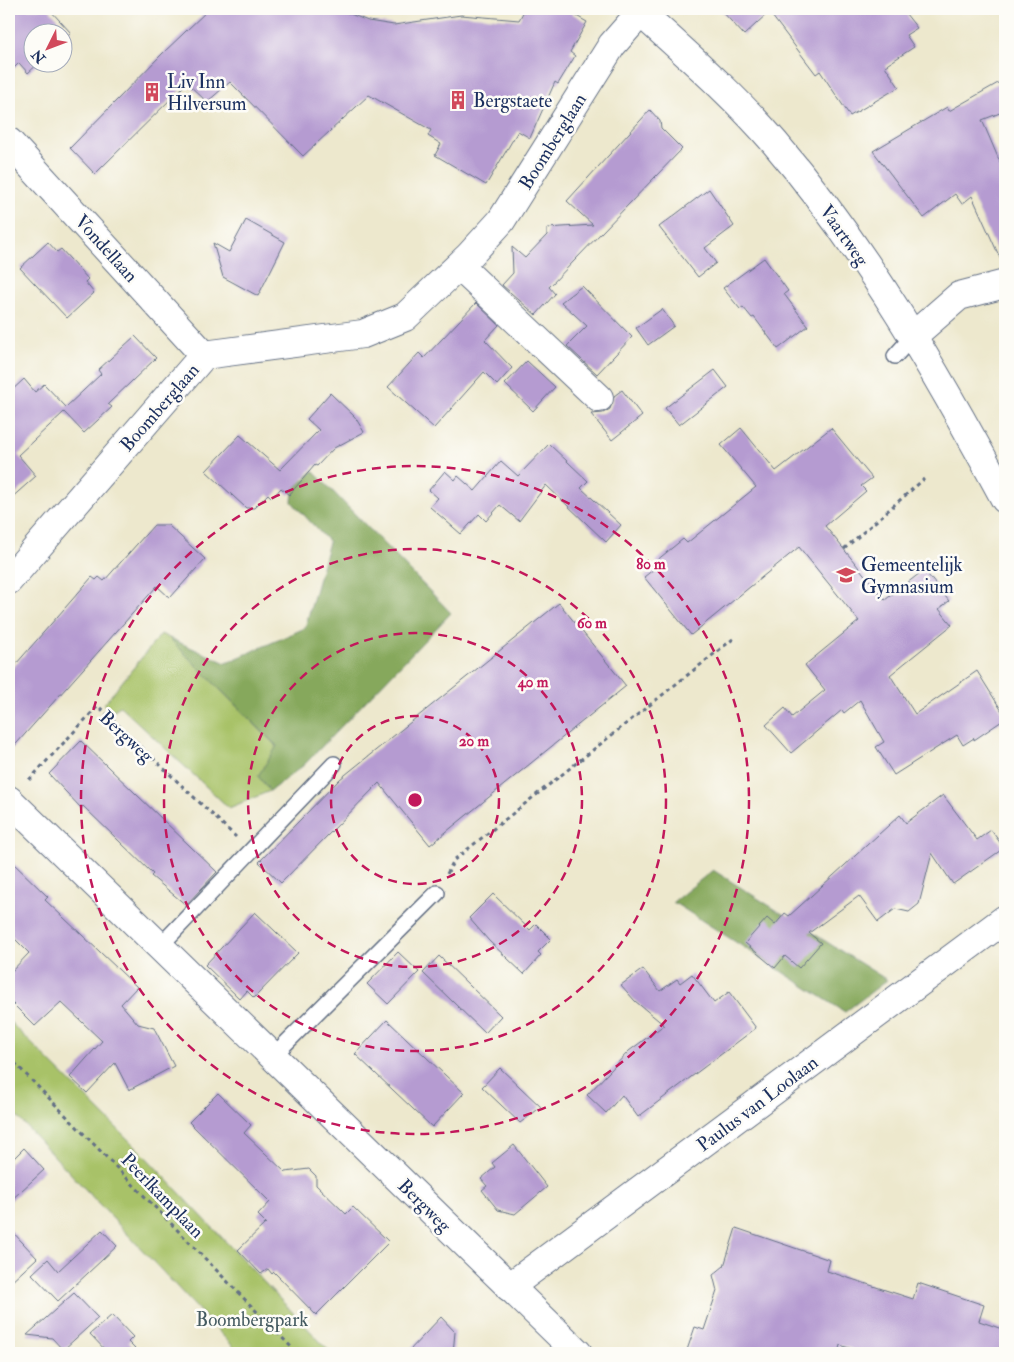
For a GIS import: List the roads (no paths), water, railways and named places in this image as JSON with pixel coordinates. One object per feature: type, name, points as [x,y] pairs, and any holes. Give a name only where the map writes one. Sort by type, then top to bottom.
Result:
[{"type":"street","name":"Boomberglaan","points":[[9,580],[204,355],[363,334],[405,317],[459,266],[501,221],[612,45],[639,10]]},
{"type":"street","name":"Vaartweg","points":[[639,10],[724,88],[774,142],[834,219],[904,346],[1001,508]]},
{"type":"street","name":"Vondellaan","points":[[9,142],[204,355]]},
{"type":"street","points":[[459,266],[599,398]]},
{"type":"street","points":[[904,346],[959,296],[1005,284]]},
{"type":"street","name":"Bergweg","points":[[9,801],[578,1353]]},
{"type":"street","name":"Paulus van Loolaan","points":[[509,1287],[1005,919]]},
{"type":"lane","points":[[160,946],[334,764]]},
{"type":"lane","points":[[274,1056],[437,893]]},
{"type":"place","name":"Liv Inn Hilversum","points":[[152,92]]},
{"type":"place","name":"Bergstaete","points":[[458,100]]},
{"type":"place","name":"Gemeentelijk Gymnasium","points":[[846,575]]},
{"type":"park label","name":"Boombergpark","points":[[252,1319]]}]
